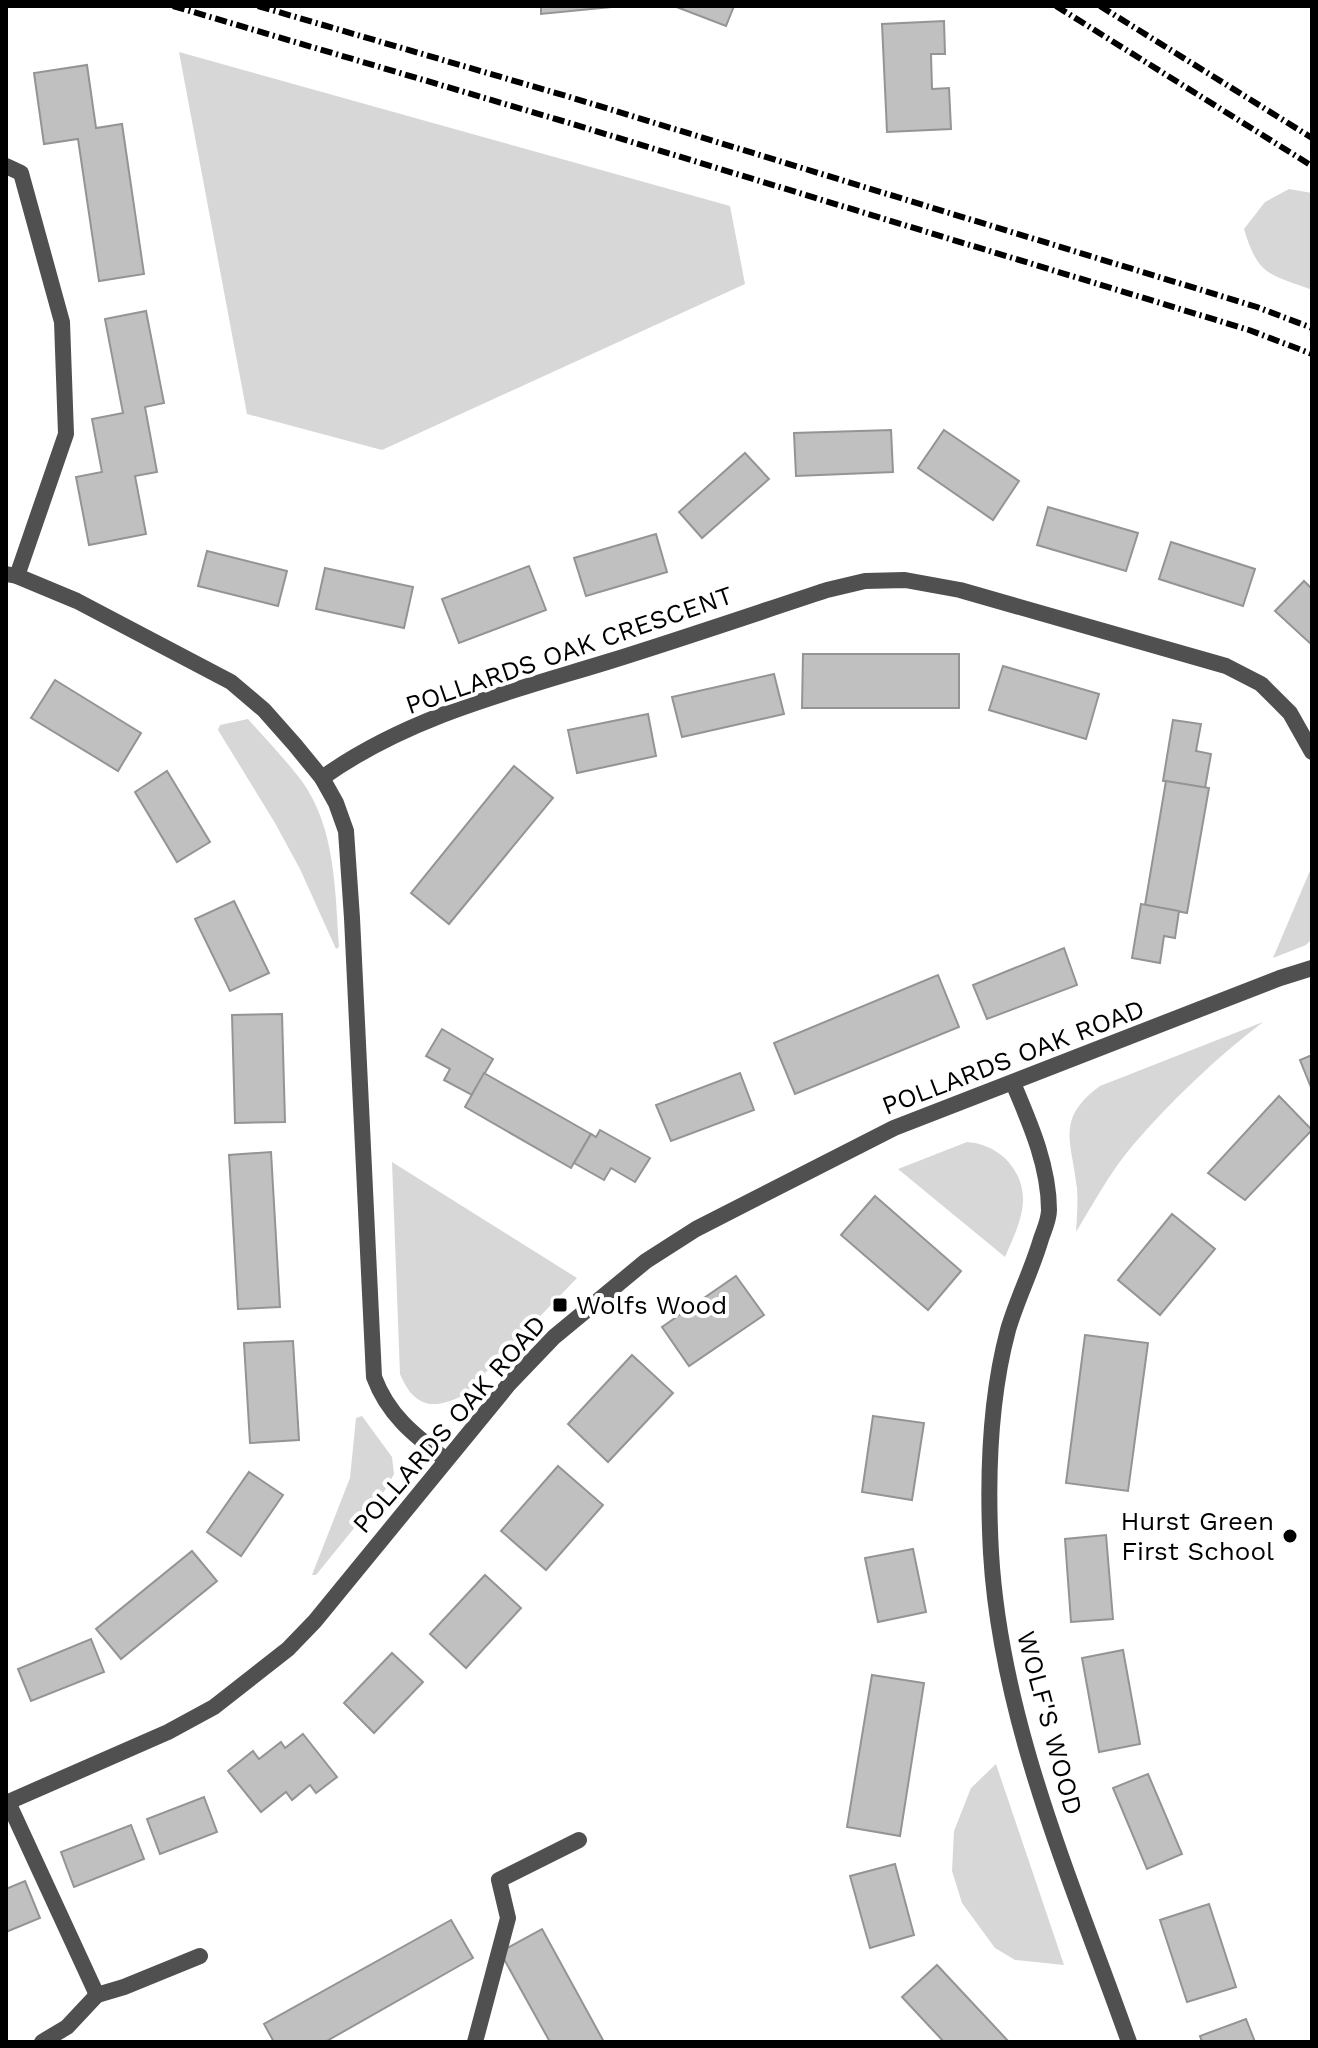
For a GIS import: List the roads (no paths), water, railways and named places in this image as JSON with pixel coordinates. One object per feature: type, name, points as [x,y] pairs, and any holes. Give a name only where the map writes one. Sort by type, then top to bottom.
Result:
[{"type":"street","points":[[6,166],[21,173],[62,322],[66,434],[11,575],[77,601],[231,682],[264,710],[322,778],[336,803],[346,831],[374,1377],[382,1399],[395,1417],[445,1459]]},
{"type":"street","name":"POLLARDS OAK CRESCENT","points":[[322,778],[387,737],[478,701],[827,590],[865,581],[905,580],[960,590],[1226,666],[1261,684],[1290,713],[1312,752]]},
{"type":"street","name":"POLLARDS OAK ROAD","points":[[7,1803],[168,1732],[214,1707],[255,1678],[315,1621],[445,1459],[554,1337],[646,1261],[696,1229],[894,1128],[1312,968]]},
{"type":"street","name":"WOLF'S WOOD","points":[[1013,1083],[1045,1174],[1050,1213],[1008,1333],[991,1447],[991,1553],[1001,1641],[1017,1710],[1060,1852],[1129,2042]]},
{"type":"street","points":[[7,1803],[97,1995]]},
{"type":"street","points":[[475,2042],[508,1918],[499,1880],[579,1840]]},
{"type":"street","points":[[42,2042],[67,2027],[97,1995],[200,1956]]},
{"type":"railway","points":[[173,6],[1249,330],[1312,354]]},
{"type":"railway","points":[[258,6],[573,98],[1257,307],[1312,328]]},
{"type":"railway","points":[[1056,6],[1312,166]]},
{"type":"railway","points":[[1100,6],[1312,138]]},
{"type":"place","name":"Wolfs Wood","points":[[560,1305]]},
{"type":"place","name":"Hurst Green First School","points":[[1290,1536]]}]
